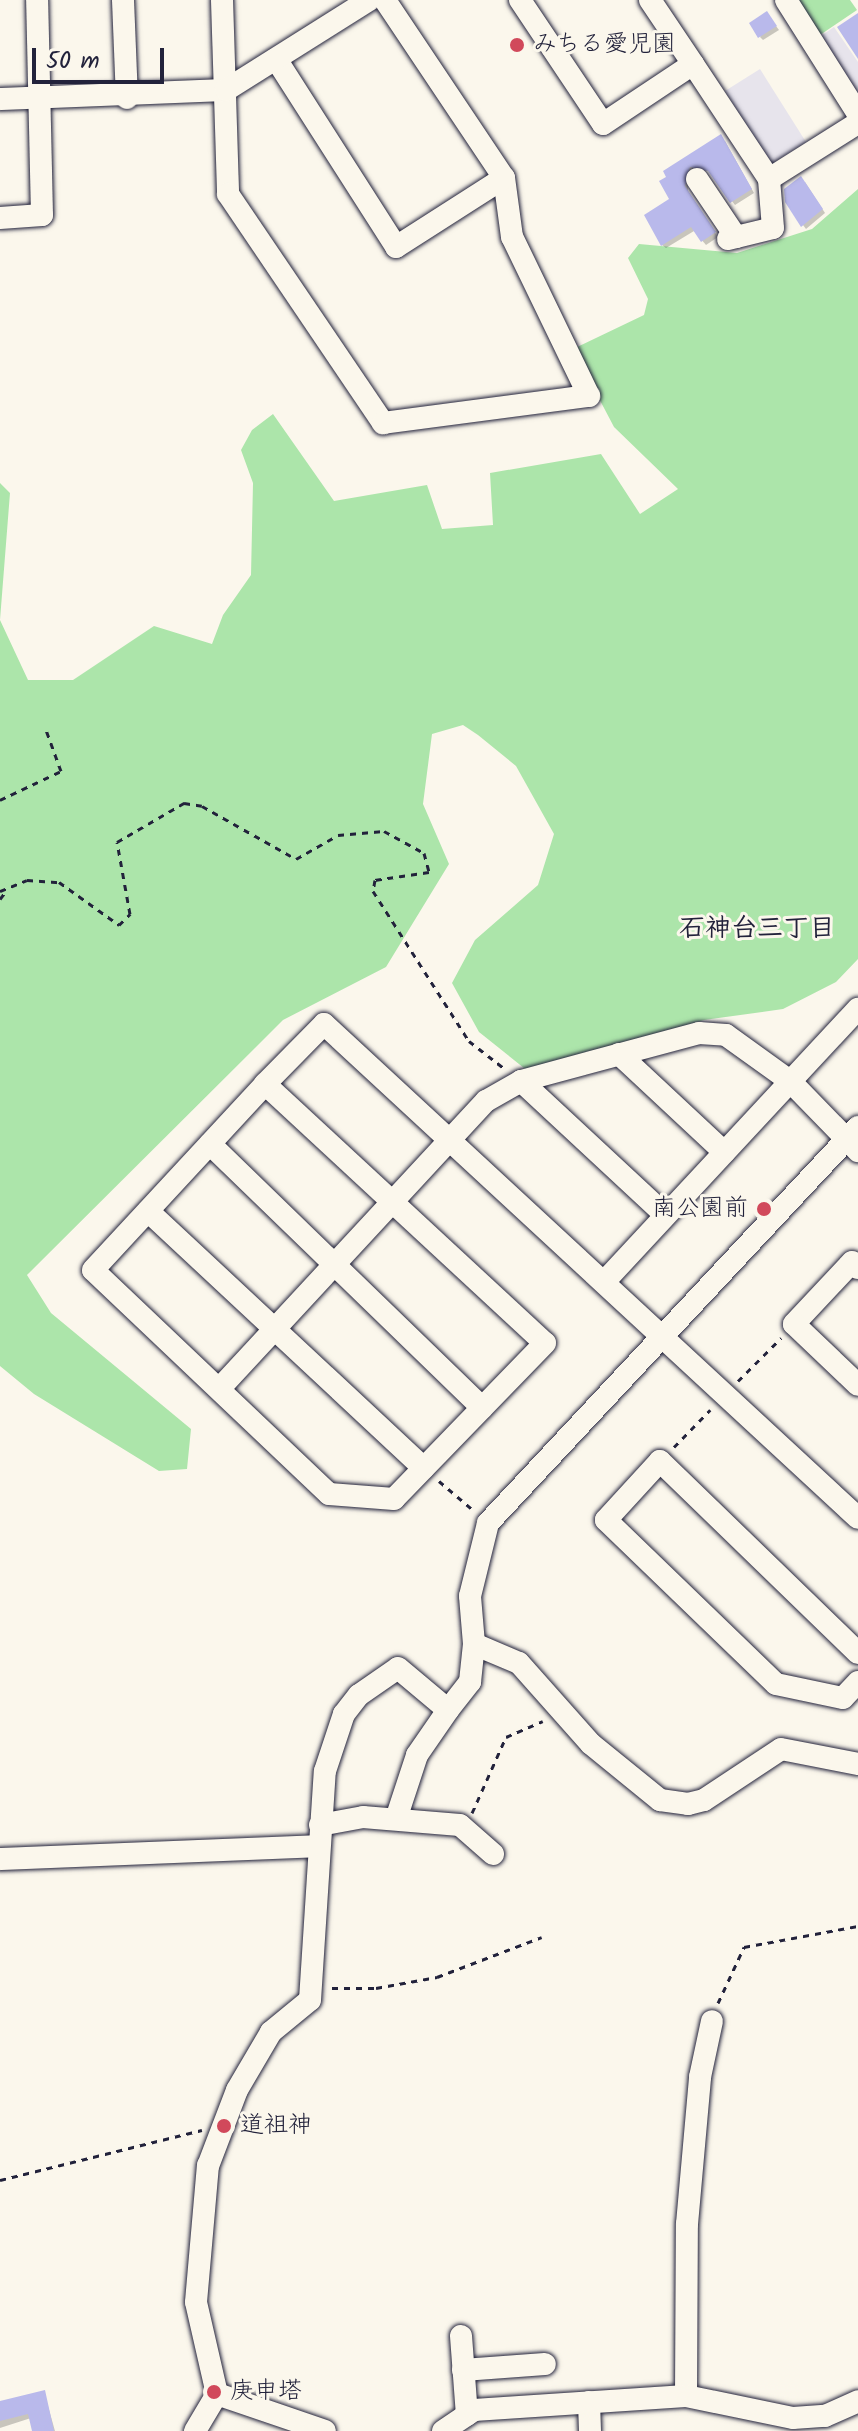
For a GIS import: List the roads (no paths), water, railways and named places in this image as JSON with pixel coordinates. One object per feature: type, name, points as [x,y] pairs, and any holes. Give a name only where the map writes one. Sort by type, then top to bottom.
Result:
[{"type":"street","points":[[0,218],[42,215],[37,0]]},
{"type":"street","points":[[123,0],[127,98]]},
{"type":"street","points":[[222,0],[228,194],[383,423],[589,396],[512,237],[504,178],[385,0]]},
{"type":"street","points":[[0,99],[127,98],[226,90],[369,0]]},
{"type":"street","points":[[520,0],[603,124],[693,64]]},
{"type":"street","points":[[650,0],[769,179],[773,228],[732,238],[697,179]]},
{"type":"street","points":[[786,0],[858,114]]},
{"type":"street","points":[[276,59],[396,247],[504,178]]},
{"type":"street","points":[[769,179],[858,123]]},
{"type":"street","points":[[604,1282],[858,1009]]},
{"type":"street","points":[[265,1084],[545,1343],[394,1499],[329,1494],[93,1270],[265,1084],[324,1024],[858,1518]]},
{"type":"street","points":[[220,1388],[486,1101],[521,1081],[699,1033],[726,1035],[790,1081],[854,1140],[660,1336],[488,1523],[470,1596],[474,1644],[470,1682],[417,1755],[396,1819]]},
{"type":"street","points":[[619,1054],[724,1152]]},
{"type":"street","points":[[521,1081],[664,1214]]},
{"type":"street","points":[[210,1144],[482,1408]]},
{"type":"street","points":[[148,1211],[424,1468]]},
{"type":"street","points":[[858,1268],[852,1262],[794,1324],[858,1385]]},
{"type":"street","points":[[858,1653],[660,1461],[606,1520],[776,1684],[843,1698],[858,1682]]},
{"type":"street","points":[[474,1644],[519,1663],[562,1715],[660,1800],[688,1804],[704,1800],[781,1749],[858,1764]]},
{"type":"street","points":[[195,2431],[217,2394],[196,2302],[199,2228],[221,2125],[271,2032],[310,2000],[325,1771],[344,1714],[359,1695],[398,1668],[448,1710]]},
{"type":"street","points":[[0,1859],[319,1836],[363,1817],[460,1825],[493,1854]]},
{"type":"street","points":[[686,2396],[687,2224],[700,2077],[712,2021]]},
{"type":"street","points":[[461,2336],[467,2415]]},
{"type":"street","points":[[463,2370],[545,2364]]},
{"type":"street","points":[[217,2394],[325,2431]]},
{"type":"street","points":[[443,2431],[474,2410],[686,2396],[793,2418],[825,2416],[858,2401]]},
{"type":"street","points":[[589,2402],[590,2431]]},
{"type":"place","name":"みちる愛児園","points":[[517,45]]},
{"type":"place","name":"南公園前","points":[[764,1209]]},
{"type":"place","name":"道祖神","points":[[224,2126]]},
{"type":"place","name":"庚申塔","points":[[214,2392]]},
{"type":"district","name":"石神台三丁目","points":[[757,930]]}]
